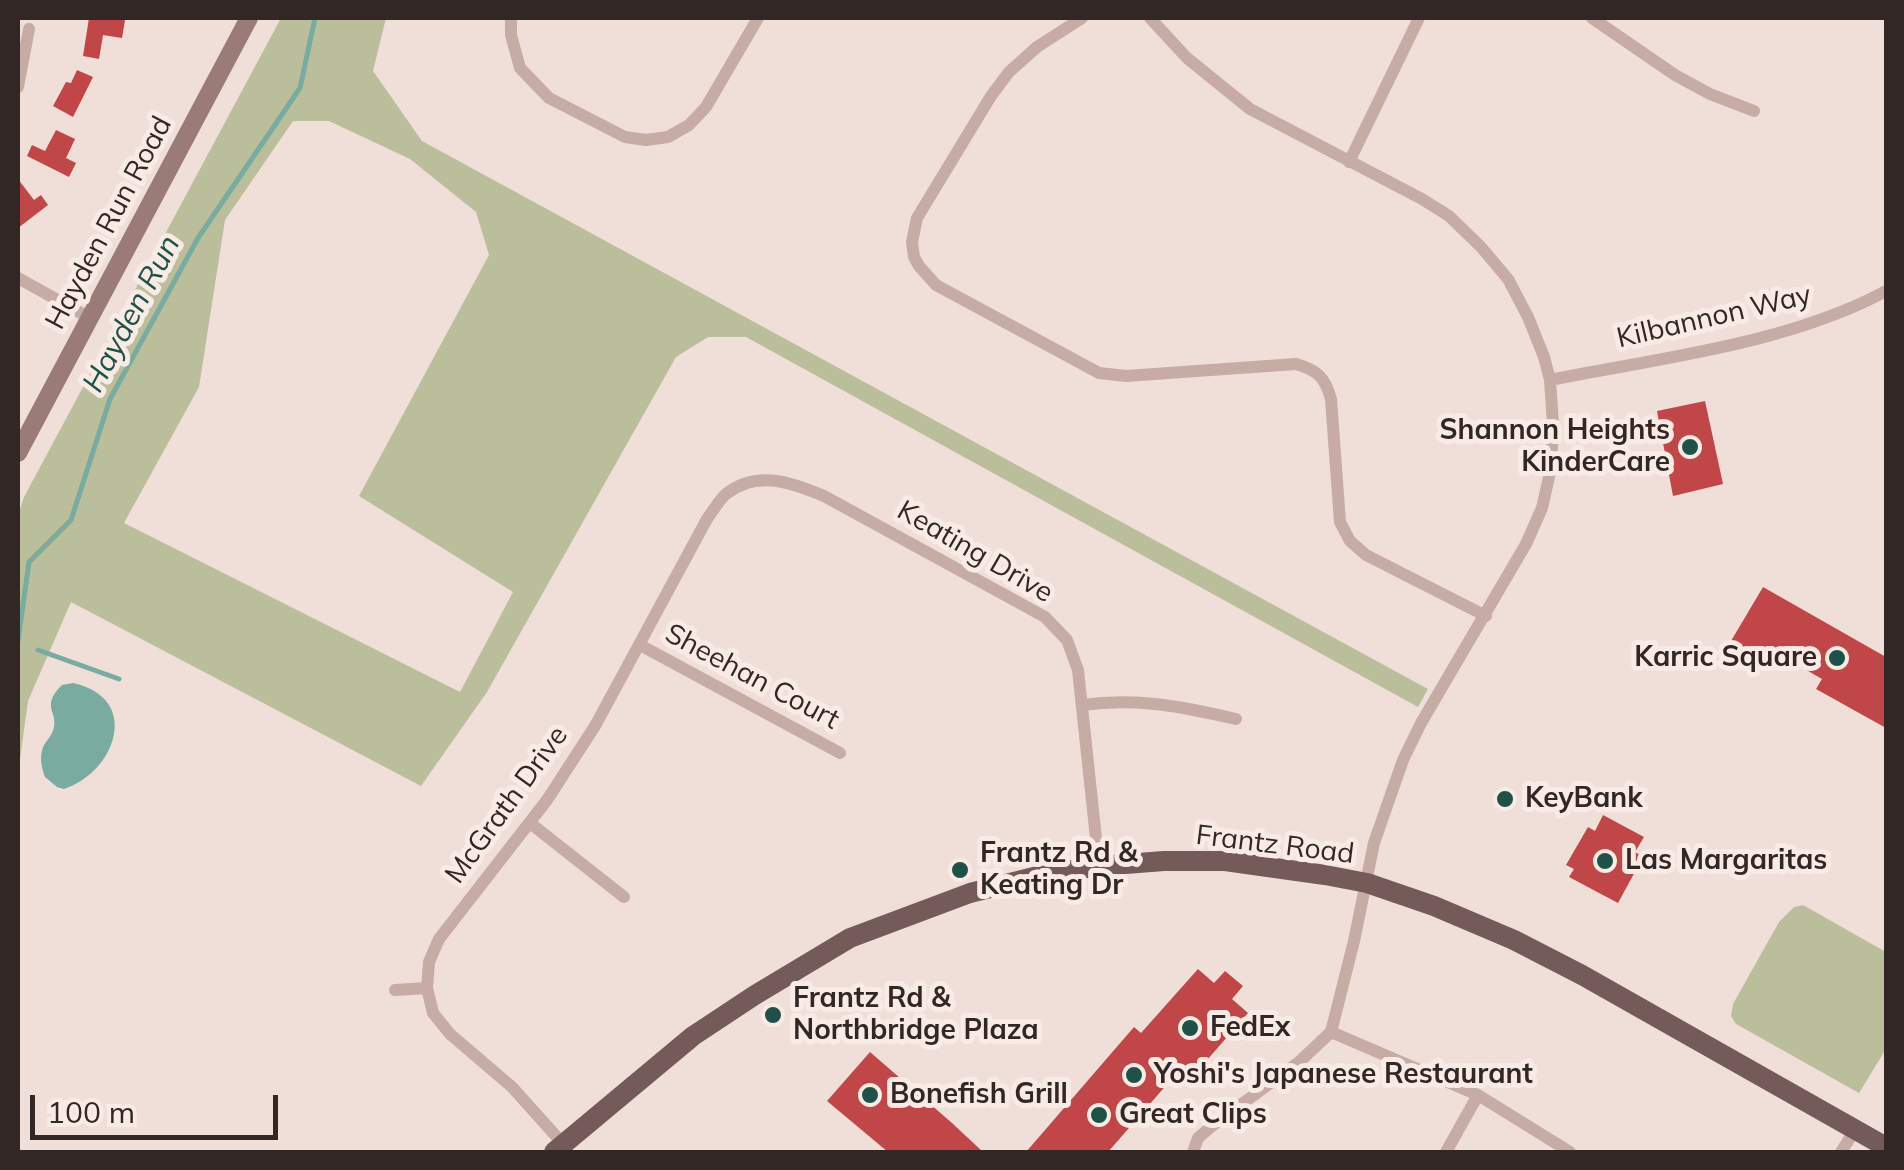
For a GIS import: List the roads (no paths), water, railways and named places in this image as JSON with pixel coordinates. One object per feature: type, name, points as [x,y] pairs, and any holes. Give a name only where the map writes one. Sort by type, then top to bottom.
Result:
[{"type":"main road","name":"Hayden Run Road","points":[[18,453],[249,18]]},
{"type":"main road","name":"Frantz Road","points":[[560,1148],[693,1036],[850,938],[970,893],[1042,875],[1164,861],[1225,861],[1367,883],[1434,906],[1514,940],[1582,976],[1886,1147]]},
{"type":"street","points":[[511,18],[511,35],[520,68],[549,98],[625,137],[646,140],[668,137],[689,125],[706,107],[758,18]]},
{"type":"street","points":[[1082,18],[1029,53],[1008,72],[992,96],[917,218],[912,242],[919,266],[936,285],[1100,374],[1126,376],[1296,364],[1313,369],[1326,381],[1331,398],[1340,522],[1350,542],[1366,556],[1486,616]]},
{"type":"street","points":[[1150,18],[1187,58],[1250,109],[1422,199],[1449,216],[1481,248],[1508,279],[1528,317],[1550,380],[1553,424],[1551,468],[1542,508],[1526,544],[1404,760],[1374,843],[1331,1032],[1195,1146]]},
{"type":"street","points":[[1349,162],[1419,18]]},
{"type":"street","points":[[1592,18],[1674,75],[1754,111]]},
{"type":"street","points":[[18,87],[29,29]]},
{"type":"street","points":[[18,278],[90,318]]},
{"type":"street","name":"Kilbannon Way","points":[[1550,380],[1755,340],[1858,306],[1886,291]]},
{"type":"street","name":"McGrath Drive","points":[[427,988],[429,962],[439,938],[530,823],[595,726],[707,519],[725,494],[753,480]]},
{"type":"street","name":"Keating Drive","points":[[753,480],[790,482],[824,496],[1045,618],[1068,640],[1078,670],[1099,866]]},
{"type":"street","name":"Sheehan Court","points":[[640,645],[840,753]]},
{"type":"street","points":[[1082,705],[1155,703],[1236,719]]},
{"type":"street","points":[[530,823],[624,897]]},
{"type":"street","points":[[395,990],[427,988],[433,1014],[512,1088],[560,1148]]},
{"type":"street","points":[[1331,1032],[1478,1095],[1570,1152]]},
{"type":"street","points":[[1446,1152],[1478,1095]]},
{"type":"street","points":[[1841,1152],[1855,1130]]},
{"type":"water","points":[[73,683],[95,691],[108,704],[114,719],[114,735],[97,767],[64,789],[45,777],[41,757],[54,724],[52,699],[62,685]]},
{"type":"waterway","name":"Hayden Run","points":[[18,641],[29,562],[71,520],[110,399],[198,238],[300,88],[315,18]]},
{"type":"waterway","points":[[38,650],[119,679]]},
{"type":"place","name":"Shannon Heights KinderCare","points":[[1690,447]]},
{"type":"place","name":"Karric Square","points":[[1837,658]]},
{"type":"place","name":"KeyBank","points":[[1505,799]]},
{"type":"place","name":"Las Margaritas","points":[[1605,861]]},
{"type":"place","name":"Frantz Rd & Keating Dr","points":[[960,870]]},
{"type":"place","name":"Frantz Rd & Northbridge Plaza","points":[[773,1015]]},
{"type":"place","name":"FedEx","points":[[1190,1028]]},
{"type":"place","name":"Yoshi's Japanese Restaurant","points":[[1134,1075]]},
{"type":"place","name":"Bonefish Grill","points":[[870,1095]]},
{"type":"place","name":"Great Clips","points":[[1099,1115]]}]
